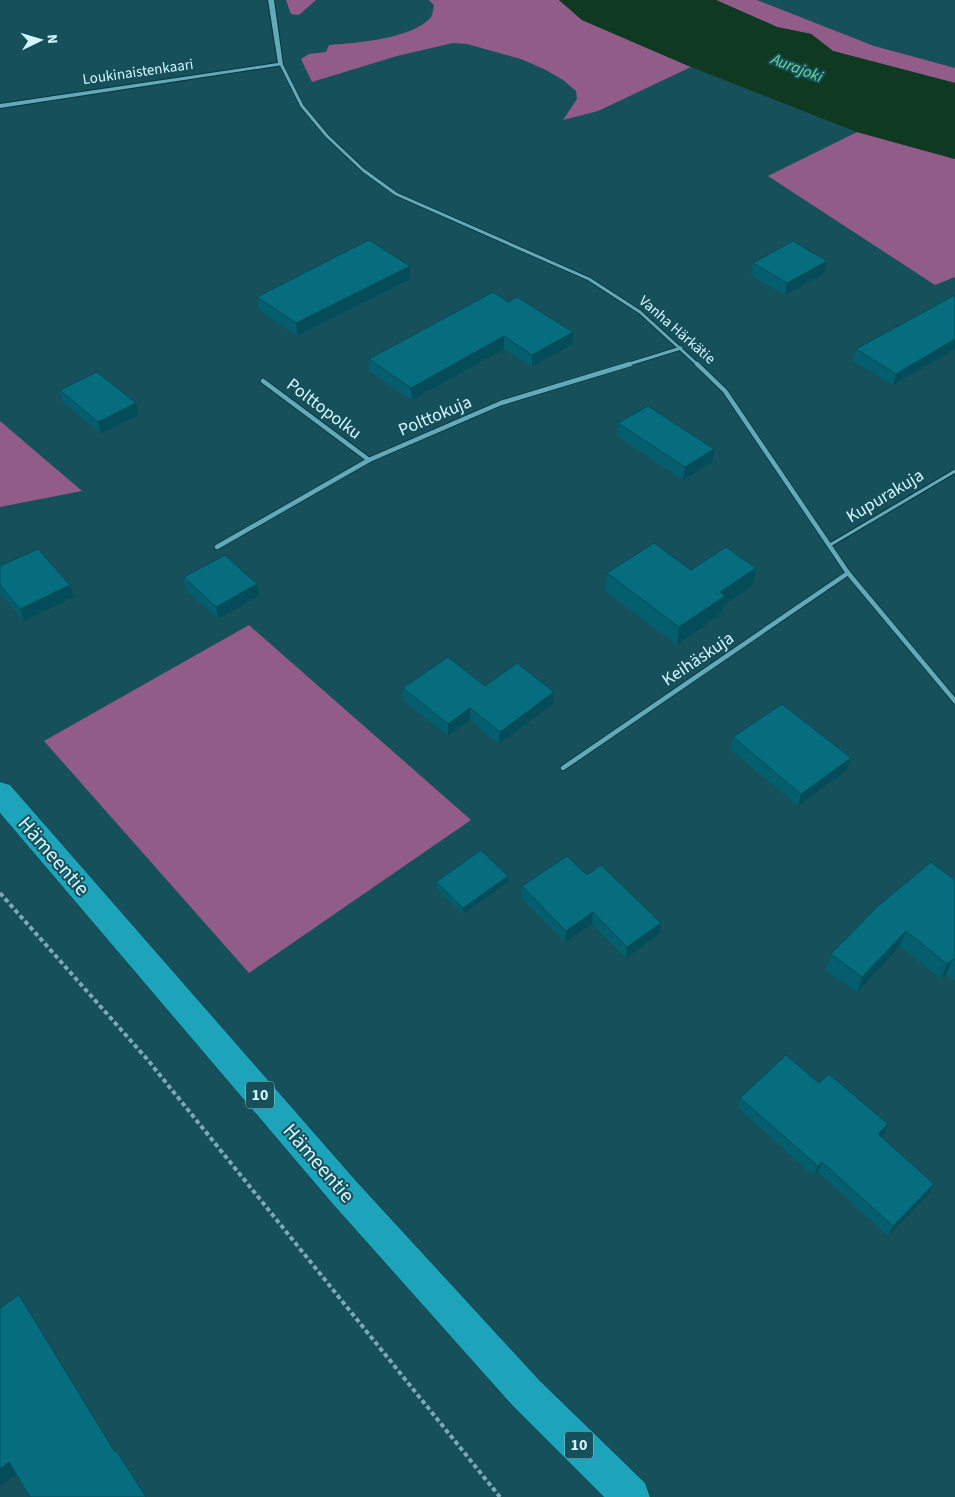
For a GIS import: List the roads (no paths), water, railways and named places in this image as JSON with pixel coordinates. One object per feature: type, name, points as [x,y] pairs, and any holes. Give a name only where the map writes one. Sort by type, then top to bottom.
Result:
[{"type":"highway","name":"Hämeentie","points":[[0,793],[344,1192],[526,1393],[631,1497]]},
{"type":"street","name":"Vanha Härkätie","points":[[271,0],[281,64],[302,106],[327,136],[363,170],[396,194],[589,279],[640,312],[681,348],[725,391],[848,573],[955,701]]},
{"type":"street","name":"Loukinaistenkaari","points":[[0,106],[281,64]]},
{"type":"street","name":"Polttokuja","points":[[217,547],[369,460],[501,403],[681,348]]},
{"type":"street","name":"Polttopolku","points":[[263,381],[369,460]]},
{"type":"street","name":"Keihäskuja","points":[[563,768],[848,573]]},
{"type":"lane","name":"Kupurakuja","points":[[830,545],[955,471]]},
{"type":"water","name":"Aurajoki","points":[[559,0],[716,0],[777,27],[811,34],[833,51],[955,83],[955,159],[857,132],[691,67],[582,20]]}]
